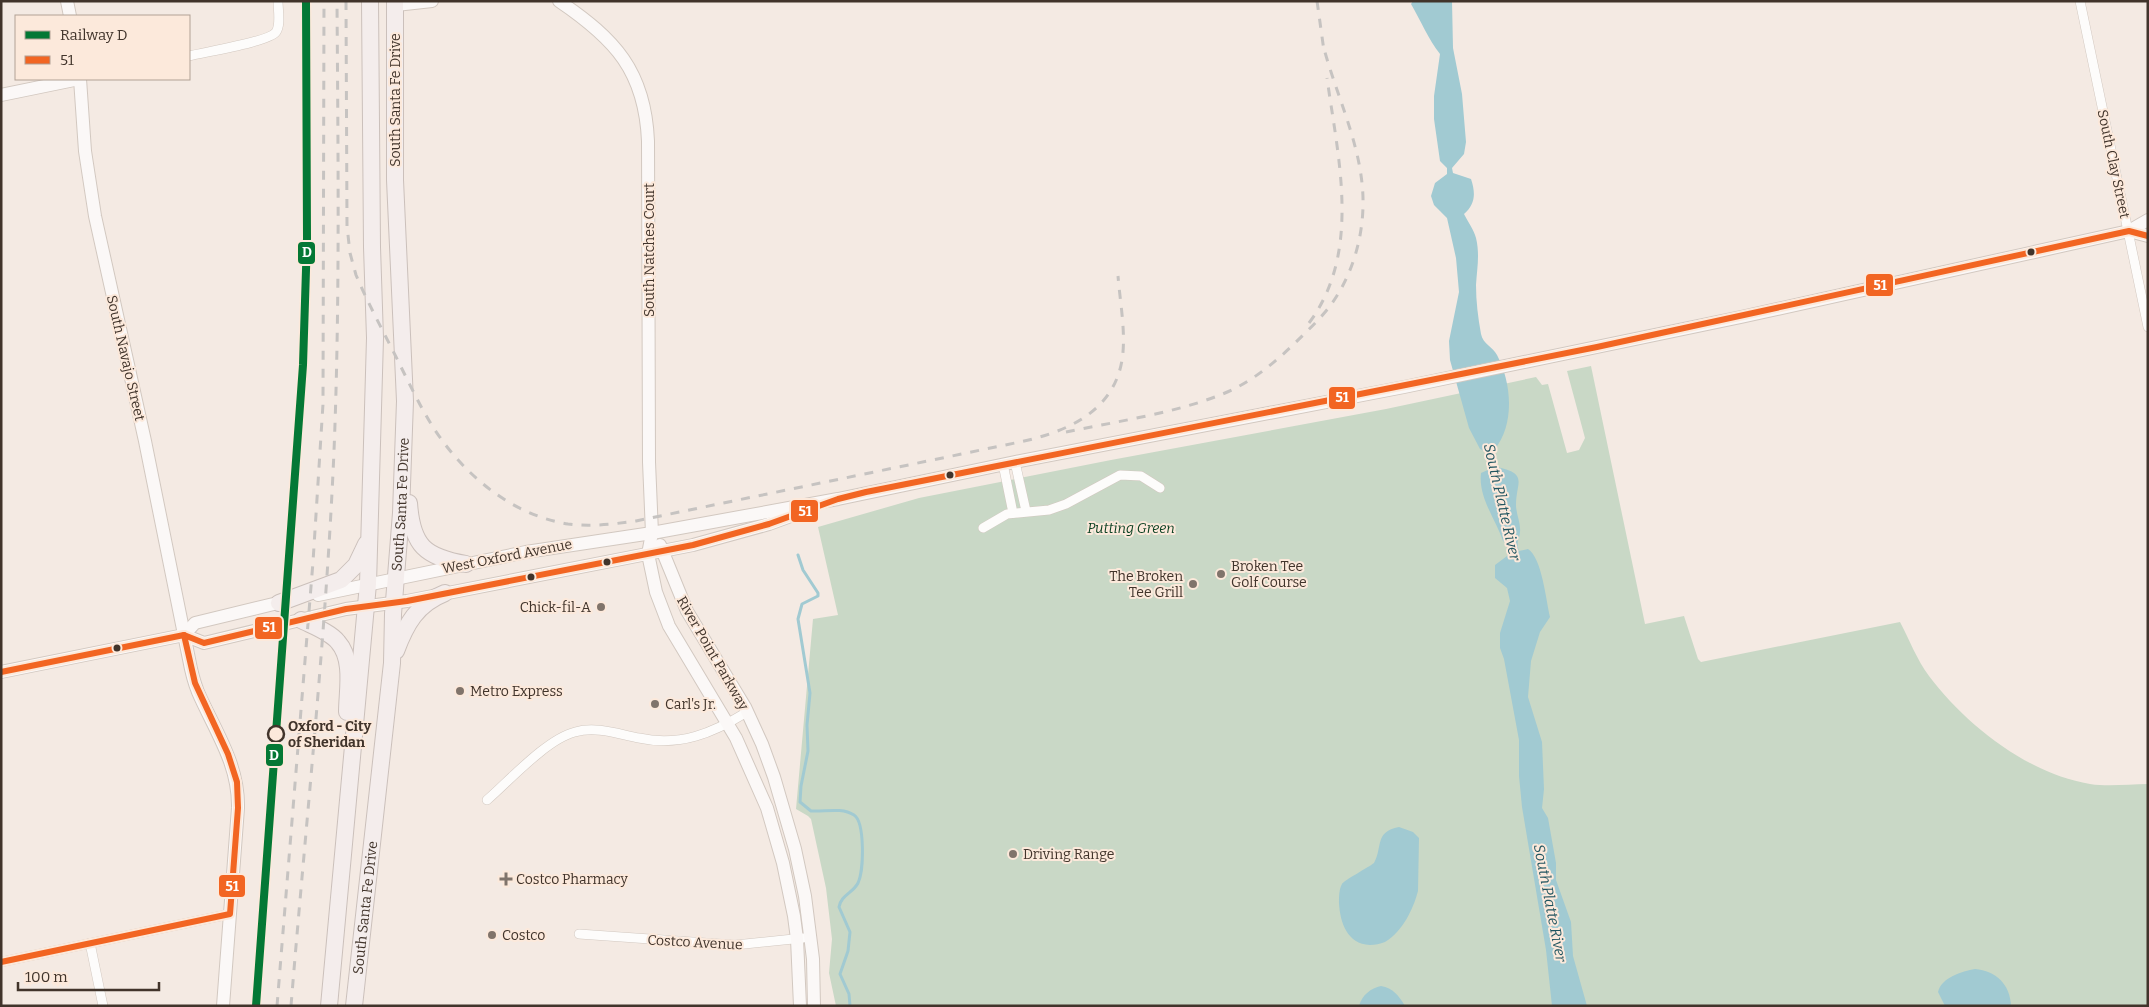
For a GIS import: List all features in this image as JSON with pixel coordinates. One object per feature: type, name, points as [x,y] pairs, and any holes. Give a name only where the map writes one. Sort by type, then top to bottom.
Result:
[{"type":"highway","name":"South Santa Fe Drive","points":[[329,1006],[368,584],[374,338],[370,1]]},
{"type":"highway","name":"South Santa Fe Drive","points":[[354,1006],[392,663],[393,603],[401,513],[404,361],[395,180],[396,3]]},
{"type":"highway","points":[[404,426],[409,507],[416,538],[423,549],[432,555],[466,564]]},
{"type":"highway","points":[[279,603],[335,584],[346,577],[356,565],[369,537]]},
{"type":"highway","points":[[392,663],[403,631],[414,614],[425,604],[445,593]]},
{"type":"highway","points":[[301,620],[338,642],[347,662],[344,852]]},
{"type":"main road","points":[[67,1],[70,15]]},
{"type":"main road","points":[[396,3],[432,1]]},
{"type":"main road","name":"South Natches Court","points":[[559,1],[595,26],[612,43],[631,72],[645,110],[648,141],[649,462],[652,533]]},
{"type":"main road","points":[[1,94],[74,80]]},
{"type":"main road","name":"South Navajo Street","points":[[79,80],[91,194],[114,309],[140,417],[184,636],[195,683],[228,754],[236,782],[238,808],[223,1006]]},
{"type":"main road","name":"West Oxford Avenue","points":[[184,636],[195,623],[396,578],[572,544],[652,533],[838,499],[1009,463],[1532,361],[2129,231],[2148,220]]},
{"type":"main road","name":"West Oxford Avenue","points":[[2129,231],[2148,236]]},
{"type":"main road","name":"West Oxford Avenue","points":[[1,672],[184,636],[204,643],[366,606],[393,603],[664,551],[729,536],[838,499]]},
{"type":"main road","name":"River Point Parkway","points":[[652,533],[664,551],[687,611],[747,712],[768,759],[787,820],[800,871],[811,937],[814,1006]]},
{"type":"main road","name":"River Point Parkway","points":[[652,533],[648,554],[656,592],[669,626],[728,724],[751,770],[773,829],[788,881],[797,939],[800,1006]]},
{"type":"street","points":[[190,56],[261,40],[274,35],[278,29],[278,1]]},
{"type":"street","name":"South Clay Street","points":[[2080,1],[2148,327]]},
{"type":"street","points":[[1009,463],[1026,511]]},
{"type":"street","points":[[1009,463],[1013,513]]},
{"type":"street","points":[[984,528],[1001,517],[1013,513],[1057,507],[1125,474],[1141,476],[1160,488]]},
{"type":"street","points":[[487,800],[554,741],[574,732],[596,730],[654,741],[676,741],[702,736],[728,724],[747,712]]},
{"type":"street","points":[[1,962],[230,914]]},
{"type":"street","name":"Costco Avenue","points":[[579,934],[735,946],[811,937]]},
{"type":"street","points":[[90,943],[103,1006]]},
{"type":"green space","name":"Broken Tee Golf Course","points":[[1591,366],[1645,624],[1684,616],[1698,659],[1701,662],[1900,622],[1929,676],[1961,712],[2000,745],[2044,770],[2067,778],[2097,785],[2148,784],[2148,1006],[836,1006],[829,973],[832,939],[826,888],[811,819],[796,809],[813,619],[838,615],[818,527],[919,498],[1386,409],[1536,377],[1542,385],[1548,384],[1567,453],[1579,450],[1585,438],[1567,371]]},
{"type":"water","name":"South Platte River","points":[[1413,1],[1452,1],[1453,48],[1462,94],[1466,142],[1464,154],[1452,168],[1453,173],[1471,179],[1473,184],[1474,198],[1464,214],[1474,232],[1477,244],[1476,291],[1481,334],[1495,352],[1502,366],[1508,391],[1509,404],[1505,429],[1501,440],[1494,450],[1497,467],[1517,476],[1516,505],[1520,529],[1518,548],[1519,551],[1528,549],[1537,561],[1543,580],[1550,617],[1540,632],[1531,661],[1528,697],[1542,742],[1544,789],[1542,808],[1548,818],[1556,863],[1556,880],[1571,922],[1573,956],[1587,1006],[1552,1006],[1546,950],[1522,807],[1519,776],[1519,740],[1504,659],[1500,648],[1500,633],[1510,601],[1507,588],[1495,578],[1495,565],[1511,553],[1509,544],[1503,541],[1482,491],[1481,473],[1490,469],[1486,452],[1480,449],[1469,428],[1450,360],[1449,341],[1459,292],[1456,258],[1447,218],[1434,205],[1431,196],[1435,183],[1447,174],[1447,168],[1440,161],[1434,119],[1434,96],[1440,54],[1411,4]]},
{"type":"water","points":[[1399,827],[1413,832],[1419,838],[1418,891],[1416,898],[1406,920],[1391,938],[1378,944],[1362,944],[1350,936],[1343,924],[1339,903],[1340,888],[1343,882],[1374,863],[1382,836],[1391,829]]},
{"type":"water","points":[[1975,969],[1983,970],[1995,976],[2005,985],[2011,1006],[1945,1006],[1938,992],[1943,983],[1958,973]]},
{"type":"water","points":[[1381,986],[1395,993],[1405,1006],[1359,1006],[1367,993]]},
{"type":"waterway","points":[[798,555],[803,570],[818,593],[818,596],[802,604],[798,619],[810,693],[807,725],[808,751],[800,802],[811,811],[838,810],[854,815],[858,819],[862,836],[860,877],[856,886],[842,900],[839,907],[850,932],[848,951],[840,974],[849,994],[850,1006]]},
{"type":"railway","points":[[277,1006],[313,562],[323,404],[324,1]]},
{"type":"railway","points":[[291,1006],[321,659],[334,451],[338,282],[337,1]]},
{"type":"railway","points":[[346,1],[347,226],[350,253],[356,275],[416,397],[445,444],[459,461],[490,490],[527,512],[568,524],[611,524],[636,521],[1034,439],[1070,426],[1100,405],[1111,390],[1119,373],[1123,352],[1123,324],[1118,276]]},
{"type":"railway","points":[[1317,1],[1324,51]]},
{"type":"railway","points":[[1066,432],[1164,412],[1231,391],[1260,373],[1294,344],[1318,320],[1336,298],[1351,267],[1356,251],[1360,234],[1363,200],[1359,165],[1351,131],[1323,45]]},
{"type":"railway","points":[[1309,323],[1325,295],[1336,266],[1341,235],[1340,172],[1327,78]]},
{"type":"rail line","name":"D","points":[[256,1006],[303,365],[307,238],[306,1]]},
{"type":"transit line","name":"51","points":[[1,672],[184,635],[204,643],[346,609],[407,601],[693,545],[769,524],[838,499],[866,492],[1597,347],[2129,231],[2148,236]]},
{"type":"transit line","name":"51","points":[[1,962],[230,914],[238,808],[237,782],[228,754],[195,683],[184,635]]},
{"type":"place","name":"Broken Tee Golf Course","points":[[1221,574]]},
{"type":"place","name":"The Broken Tee Grill","points":[[1193,584]]},
{"type":"place","name":"Chick-fil-A","points":[[601,607]]},
{"type":"place","name":"Metro Express","points":[[460,691]]},
{"type":"place","name":"Carl's Jr.","points":[[655,704]]},
{"type":"place","name":"Oxford - City of Sheridan","points":[[276,734]]},
{"type":"place","name":"Driving Range","points":[[1013,854]]},
{"type":"place","name":"Costco Pharmacy","points":[[506,879]]},
{"type":"place","name":"Costco","points":[[492,935]]},
{"type":"park label","name":"Putting Green","points":[[1131,528]]}]
